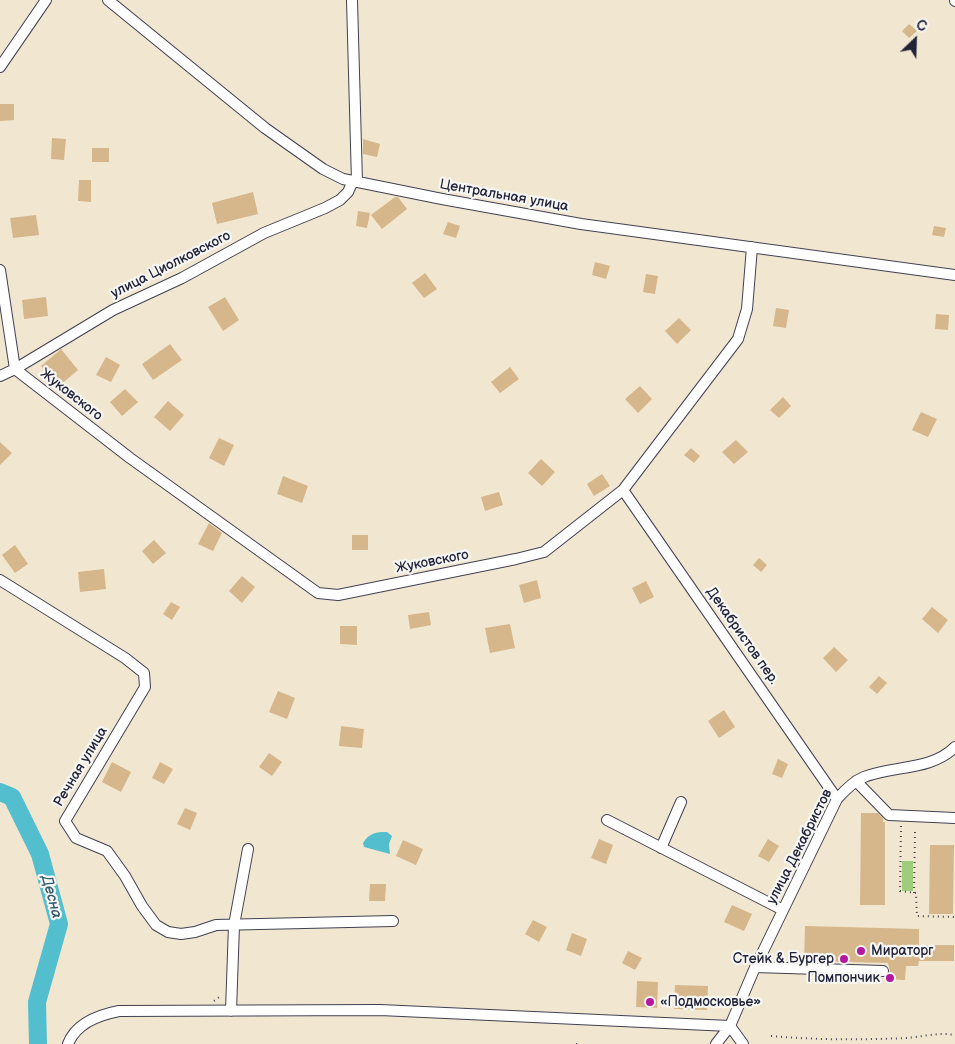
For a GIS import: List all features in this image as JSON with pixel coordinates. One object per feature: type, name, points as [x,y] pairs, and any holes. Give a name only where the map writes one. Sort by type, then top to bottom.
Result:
[{"type":"street","points":[[0,67],[46,0]]},
{"type":"street","name":"Центральная улица","points":[[108,0],[264,128],[323,169],[343,179],[581,224],[955,275]]},
{"type":"street","points":[[352,0],[355,182]]},
{"type":"street","name":"улица Циолковского","points":[[0,376],[15,369],[113,310],[182,278],[264,234],[340,200],[355,182]]},
{"type":"street","name":"Жуковского","points":[[15,369],[130,458],[318,593],[338,595],[544,552],[623,490],[738,339],[747,309],[752,247]]},
{"type":"street","points":[[0,270],[15,369]]},
{"type":"street","name":"Декабристов пер.","points":[[623,490],[837,799]]},
{"type":"street","name":"Речная улица","points":[[0,580],[125,658],[144,673],[145,687],[65,821],[76,838],[107,851],[126,876],[142,906],[156,925],[168,932],[181,934],[195,932],[216,925],[393,921]]},
{"type":"street","name":"улица Декабристов","points":[[716,1044],[730,1026],[755,967],[837,799],[856,781],[865,776],[931,762],[945,756],[955,747]]},
{"type":"street","points":[[856,781],[887,814],[892,816],[955,818]]},
{"type":"street","points":[[661,848],[681,802]]},
{"type":"street","points":[[607,820],[783,910]]},
{"type":"street","points":[[231,1011],[234,925],[248,849]]},
{"type":"street","points":[[755,967],[883,971]]},
{"type":"street","points":[[68,1044],[81,1026],[98,1016],[118,1011],[380,1010],[730,1026],[743,1044]]},
{"type":"street","points":[[709,1025],[717,1030],[718,1038],[716,1044]]},
{"type":"path","points":[[901,816],[900,891],[914,893]]},
{"type":"path","points":[[914,832],[914,893],[916,895],[917,916],[955,917]]},
{"type":"path","points":[[771,1036],[813,1040],[908,1038],[946,1033],[955,1035]]},
{"type":"path","points":[[576,1044],[580,1043]]},
{"type":"green space","points":[[902,861],[913,861],[913,891],[902,891]]},
{"type":"water","points":[[387,832],[392,836],[389,844],[390,854],[364,847],[363,843],[370,835]]},
{"type":"building","points":[[909,24],[917,31],[909,38],[902,31]]},
{"type":"building","points":[[0,104],[14,104],[14,120],[0,121]]},
{"type":"building","points":[[52,138],[66,139],[64,160],[51,159]]},
{"type":"building","points":[[363,139],[380,144],[377,157],[363,154]]},
{"type":"building","points":[[92,148],[109,148],[109,162],[92,162]]},
{"type":"building","points":[[79,180],[91,180],[91,202],[78,201]]},
{"type":"building","points":[[253,192],[258,214],[217,224],[212,203]]},
{"type":"building","points":[[395,197],[398,197],[407,209],[382,229],[371,215]]},
{"type":"building","points":[[358,211],[370,213],[367,228],[356,226]]},
{"type":"building","points":[[36,215],[39,235],[13,238],[10,218]]},
{"type":"building","points":[[448,222],[460,226],[456,238],[443,234]]},
{"type":"building","points":[[934,226],[946,228],[944,237],[932,235]]},
{"type":"building","points":[[595,262],[610,266],[606,279],[592,275]]},
{"type":"building","points":[[425,273],[437,289],[424,298],[412,283]]},
{"type":"building","points":[[646,274],[658,276],[655,294],[643,292]]},
{"type":"building","points":[[46,297],[48,316],[24,319],[22,300]]},
{"type":"building","points":[[225,297],[239,320],[223,331],[208,307]]},
{"type":"building","points":[[776,308],[789,310],[786,328],[773,326]]},
{"type":"building","points":[[936,314],[949,315],[948,330],[935,329]]},
{"type":"building","points":[[679,318],[691,330],[677,344],[665,331]]},
{"type":"building","points":[[170,344],[182,360],[153,380],[142,364]]},
{"type":"building","points":[[61,349],[78,370],[58,387],[41,366]]},
{"type":"building","points":[[106,357],[120,365],[111,382],[96,375]]},
{"type":"building","points":[[510,367],[519,379],[500,393],[491,382]]},
{"type":"building","points":[[640,386],[652,399],[638,413],[625,399]]},
{"type":"building","points":[[125,389],[138,402],[122,416],[110,402]]},
{"type":"building","points":[[783,397],[791,406],[779,418],[770,410]]},
{"type":"building","points":[[168,401],[184,415],[170,431],[154,417]]},
{"type":"building","points":[[921,412],[937,419],[928,437],[912,430]]},
{"type":"building","points":[[219,438],[234,445],[224,466],[209,458]]},
{"type":"building","points":[[736,440],[748,452],[734,464],[722,452]]},
{"type":"building","points":[[0,442],[12,453],[0,465]]},
{"type":"building","points":[[691,448],[700,456],[694,463],[684,455]]},
{"type":"building","points":[[541,459],[555,472],[542,486],[528,473]]},
{"type":"building","points":[[602,474],[610,486],[594,496],[587,484]]},
{"type":"building","points":[[283,476],[308,486],[302,503],[277,494]]},
{"type":"building","points":[[499,492],[503,505],[485,511],[481,497]]},
{"type":"building","points":[[209,523],[222,533],[213,551],[198,544]]},
{"type":"building","points":[[352,535],[368,535],[368,550],[352,550]]},
{"type":"building","points":[[154,540],[166,553],[153,564],[142,551]]},
{"type":"building","points":[[15,545],[28,564],[15,573],[2,555]]},
{"type":"building","points":[[759,558],[767,565],[761,572],[753,565]]},
{"type":"building","points":[[104,569],[106,589],[80,592],[78,572]]},
{"type":"building","points":[[242,576],[255,587],[242,603],[229,591]]},
{"type":"building","points":[[537,580],[541,598],[524,603],[519,585]]},
{"type":"building","points":[[646,581],[654,597],[640,604],[632,588]]},
{"type":"building","points":[[171,602],[180,607],[172,620],[163,614]]},
{"type":"building","points":[[932,607],[948,620],[938,633],[922,619]]},
{"type":"building","points":[[429,612],[431,625],[410,629],[408,615]]},
{"type":"building","points":[[510,624],[515,648],[490,653],[485,628]]},
{"type":"building","points":[[340,626],[357,626],[357,645],[340,644]]},
{"type":"building","points":[[834,647],[848,660],[836,672],[823,658]]},
{"type":"building","points":[[879,676],[887,683],[877,694],[869,687]]},
{"type":"building","points":[[278,691],[295,698],[287,719],[269,712]]},
{"type":"building","points":[[724,710],[735,727],[719,738],[708,721]]},
{"type":"building","points":[[341,726],[364,729],[362,748],[339,746]]},
{"type":"building","points":[[269,753],[282,762],[272,776],[259,767]]},
{"type":"building","points":[[778,759],[788,764],[782,778],[772,774]]},
{"type":"building","points":[[112,762],[131,772],[121,792],[102,782]]},
{"type":"building","points":[[160,762],[173,769],[164,784],[152,778]]},
{"type":"building","points":[[185,808],[197,813],[190,830],[177,824]]},
{"type":"building","points":[[861,813],[878,813],[883,818],[883,822],[885,822],[885,905],[860,905]]},
{"type":"building","points":[[599,839],[613,845],[606,864],[591,858]]},
{"type":"building","points":[[768,839],[779,846],[769,862],[758,856]]},
{"type":"building","points":[[403,840],[423,849],[416,865],[396,856]]},
{"type":"building","points":[[930,845],[954,845],[953,914],[929,914]]},
{"type":"building","points":[[370,884],[386,884],[385,901],[369,901]]},
{"type":"building","points":[[732,905],[752,914],[744,931],[724,922]]},
{"type":"building","points":[[533,920],[547,927],[539,942],[525,934]]},
{"type":"building","points":[[805,926],[919,929],[919,945],[954,945],[954,961],[919,961],[918,966],[906,966],[905,980],[888,979],[890,971],[888,963],[804,961]]},
{"type":"building","points":[[572,933],[587,939],[581,956],[566,950]]},
{"type":"building","points":[[628,951],[642,958],[635,970],[622,963]]},
{"type":"building","points":[[637,981],[658,982],[657,1008],[636,1007]]},
{"type":"building","points":[[675,985],[708,986],[707,1010],[674,1009]]},
{"type":"waterway","name":"Десна","points":[[0,792],[12,797],[40,854],[59,924],[37,1002],[38,1044]]},
{"type":"place","name":"Мираторг","points":[[861,951]]},
{"type":"place","name":"Стейк & Бургер","points":[[844,959]]},
{"type":"place","name":"Помпончик","points":[[890,978]]},
{"type":"place","name":"«Подмосковье»","points":[[650,1002]]}]
